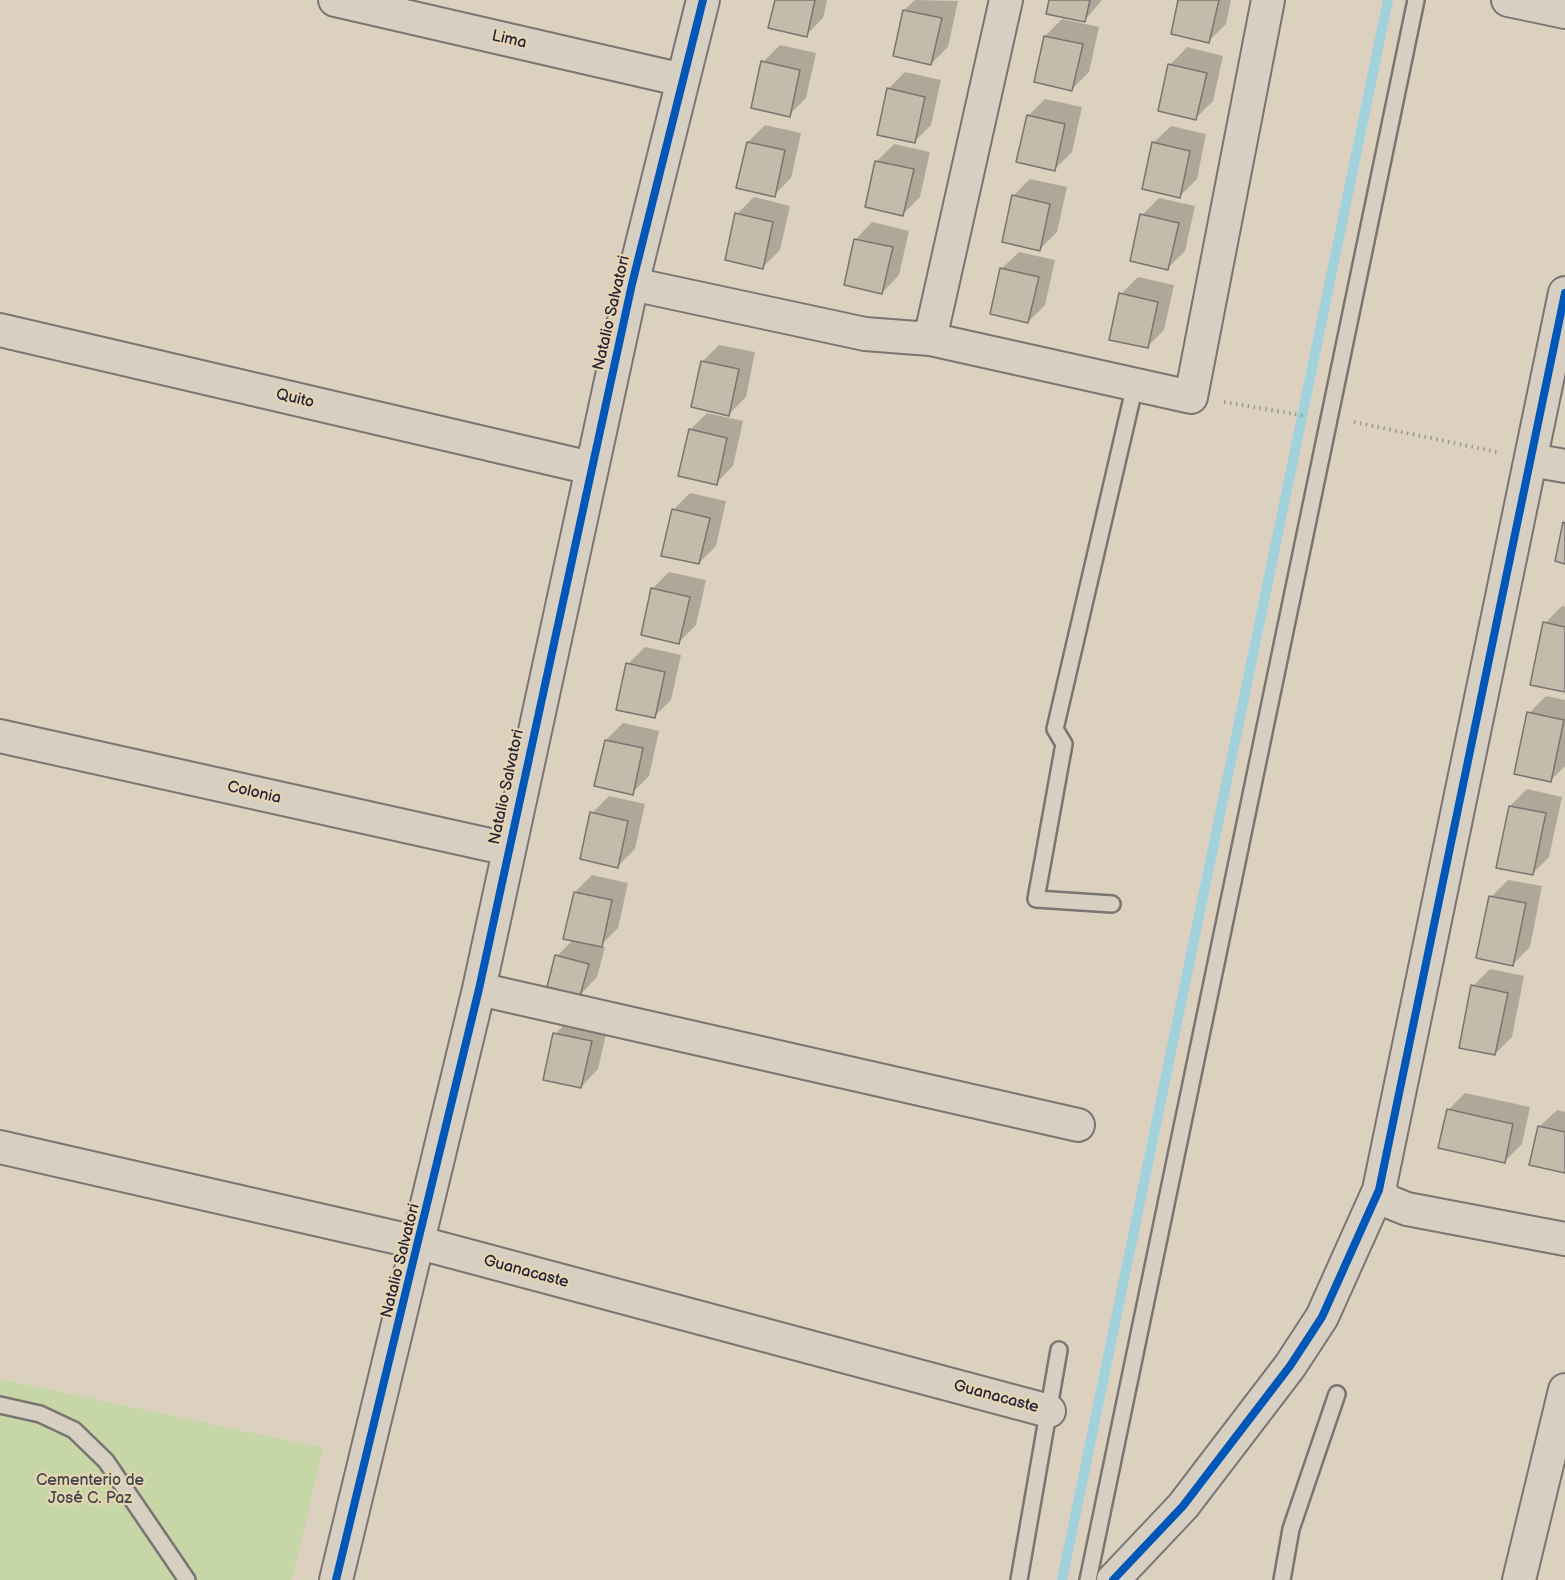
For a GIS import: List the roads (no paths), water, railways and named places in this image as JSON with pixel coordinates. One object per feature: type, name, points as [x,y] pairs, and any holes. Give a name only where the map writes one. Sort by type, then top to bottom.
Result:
[{"type":"street","name":"Lima","points":[[335,0],[683,80]]},
{"type":"street","name":"Natalio Salvatori","points":[[336,1580],[420,1243],[479,989],[632,284],[703,0]]},
{"type":"street","points":[[930,339],[1005,0]]},
{"type":"street","points":[[632,284],[865,334],[930,339],[1191,397],[1268,0]]},
{"type":"street","points":[[1508,0],[1565,12]]},
{"type":"street","points":[[1113,1580],[1183,1506],[1290,1366],[1322,1317],[1379,1190],[1565,293]]},
{"type":"street","name":"Quito","points":[[0,330],[591,468]]},
{"type":"street","points":[[1531,460],[1565,466]]},
{"type":"street","name":"Colonia","points":[[0,736],[508,849]]},
{"type":"street","points":[[479,989],[1078,1125]]},
{"type":"street","name":"Guanacaste","points":[[0,1147],[420,1243],[1049,1411]]},
{"type":"street","points":[[1379,1190],[1387,1201],[1407,1209],[1565,1239]]},
{"type":"street","points":[[1519,1580],[1565,1390]]},
{"type":"lane","points":[[1088,1580],[1416,0]]},
{"type":"lane","points":[[1112,904],[1036,899],[1064,744],[1055,729],[1135,385]]},
{"type":"lane","points":[[1019,1580],[1059,1350]]},
{"type":"lane","points":[[1282,1580],[1291,1529],[1337,1394]]},
{"type":"lane","points":[[0,1405],[40,1414],[74,1430],[106,1461],[187,1580]]},
{"type":"waterway","points":[[1062,1580],[1388,0]]},
{"type":"park label","name":"Cementerio de José C. Paz","points":[[90,1490]]}]
